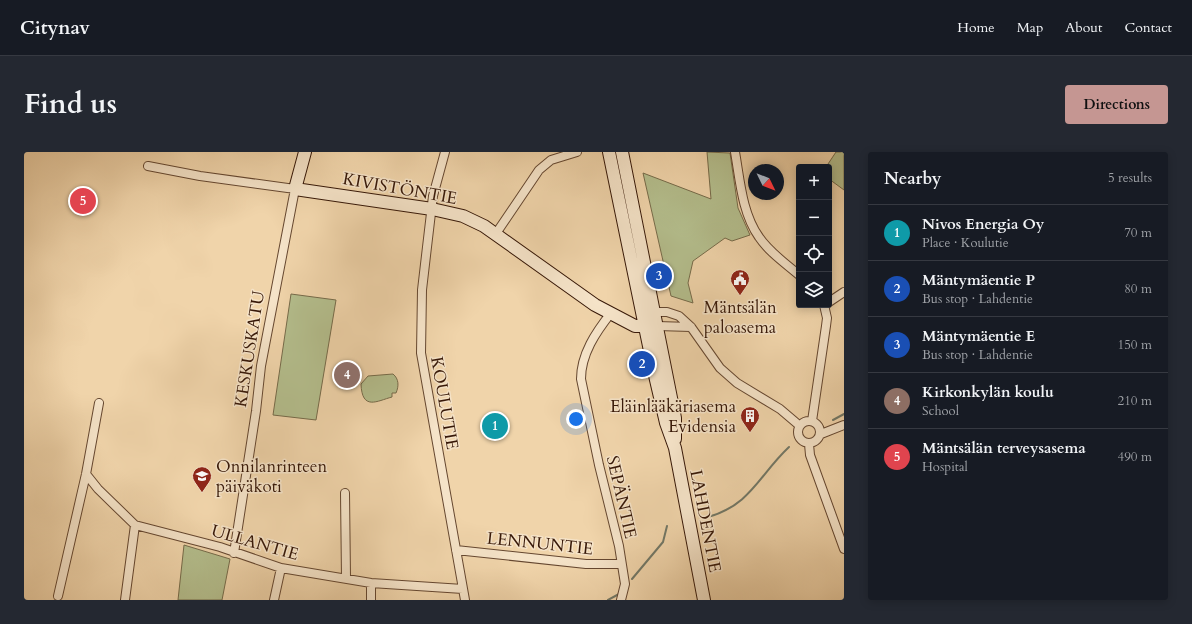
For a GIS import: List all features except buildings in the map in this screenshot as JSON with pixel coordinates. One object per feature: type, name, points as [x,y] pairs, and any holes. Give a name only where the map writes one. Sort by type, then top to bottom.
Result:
[{"type":"main road","name":"KESKUSKATU","points":[[295,189],[305,152]]},
{"type":"main road","name":"LAHDENTIE","points":[[609,152],[666,423],[675,448],[704,600]]},
{"type":"main road","name":"LAHDENTIE","points":[[622,152],[675,418],[675,448]]},
{"type":"main road","name":"KIVISTÖNTIE","points":[[295,189],[432,209],[463,216],[484,226],[595,305],[635,326],[657,326]]},
{"type":"main road","points":[[614,315],[655,312]]},
{"type":"street","name":"KOULUTIE","points":[[445,152],[433,196],[422,290],[421,353],[465,600]]},
{"type":"street","points":[[495,235],[540,170],[551,160],[577,152]]},
{"type":"street","points":[[735,152],[747,214],[752,226],[762,242],[796,272]]},
{"type":"street","name":"KIVISTÖNTIE","points":[[148,166],[200,176],[295,189]]},
{"type":"street","name":"KESKUSKATU","points":[[234,553],[263,359],[295,189]]},
{"type":"street","points":[[832,300],[844,292]]},
{"type":"street","points":[[812,421],[827,318],[825,308]]},
{"type":"street","points":[[655,312],[667,312],[679,316],[691,327],[720,368],[737,383],[780,409],[800,426]]},
{"type":"street","name":"SEPÄNTIE","points":[[614,315],[592,340],[581,366],[581,379],[599,465],[619,546],[620,564],[625,584],[621,600]]},
{"type":"street","points":[[657,326],[691,327]]},
{"type":"street","points":[[58,596],[86,474],[99,403]]},
{"type":"street","points":[[821,434],[818,425],[812,421],[805,422],[800,426],[798,436],[802,442],[809,444],[818,440],[821,434],[844,425]]},
{"type":"street","points":[[809,444],[810,455],[844,549]]},
{"type":"street","points":[[86,474],[135,525],[125,600]]},
{"type":"street","points":[[345,493],[346,577]]},
{"type":"street","points":[[835,524],[844,522]]},
{"type":"street","name":"ULLANTIE","points":[[135,525],[162,531],[281,568],[371,582],[463,589]]},
{"type":"street","name":"LENNUNTIE","points":[[456,550],[586,564],[620,564]]},
{"type":"street","points":[[274,600],[281,568]]},
{"type":"street","points":[[371,582],[371,600]]},
{"type":"green space","points":[[707,152],[730,153],[738,208],[750,235],[732,241],[725,238],[693,261],[688,283],[693,303],[671,296],[643,173],[711,199]]},
{"type":"green space","points":[[836,152],[844,152],[844,190],[832,181],[832,164],[828,164]]},
{"type":"green space","points":[[291,294],[336,300],[316,420],[273,415]]},
{"type":"green space","points":[[393,374],[397,380],[398,388],[396,393],[392,393],[392,397],[376,402],[367,401],[364,398],[361,384],[368,376]]},
{"type":"green space","points":[[184,545],[230,559],[222,600],[178,600]]},
{"type":"waterway","points":[[833,420],[844,414]]},
{"type":"waterway","points":[[708,517],[723,512],[745,497],[789,447]]},
{"type":"waterway","points":[[632,579],[663,542],[667,526]]},
{"type":"waterway","points":[[608,600],[619,594]]},
{"type":"place","name":"Mäntsälän terveysasema","points":[[83,201]]},
{"type":"place","name":"Mäntymäentie E","points":[[659,276]]},
{"type":"place","name":"Mäntsälän paloasema","points":[[740,296]]},
{"type":"place","name":"Mäntymäentie P","points":[[642,364]]},
{"type":"place","name":"Kirkonkylän koulu","points":[[347,375]]},
{"type":"place","name":"Nivos Energia Oy","points":[[495,426]]},
{"type":"place","name":"Eläinlääkäriasema Evidensia","points":[[750,433]]},
{"type":"place","name":"Onnilanrinteen päiväkoti","points":[[202,493]]}]
